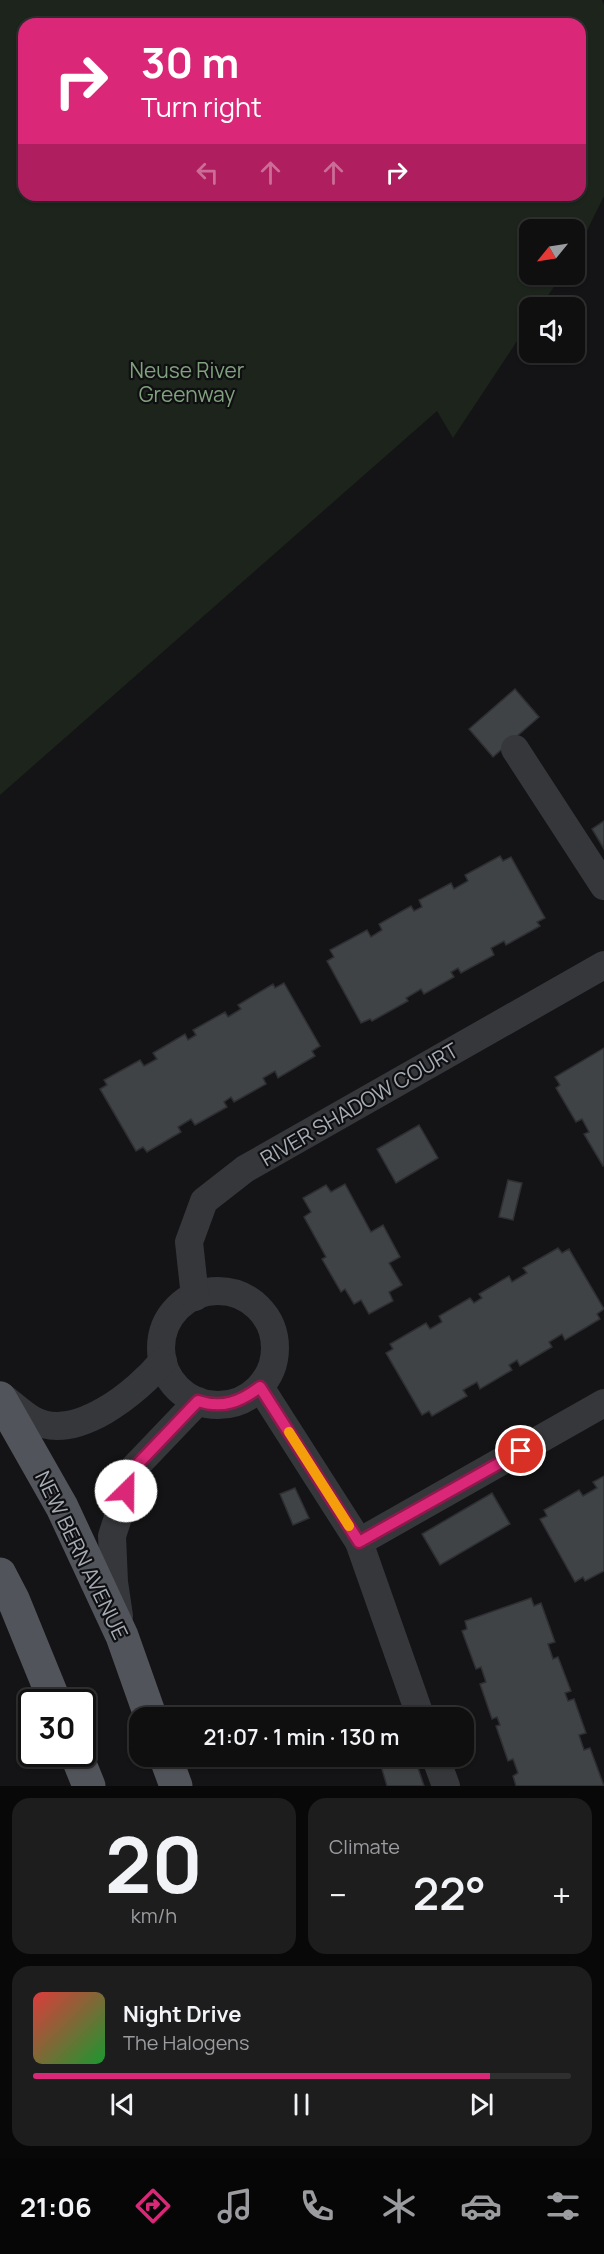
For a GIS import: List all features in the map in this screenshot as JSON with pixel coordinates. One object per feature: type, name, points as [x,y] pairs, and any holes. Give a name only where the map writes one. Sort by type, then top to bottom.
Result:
[{"type":"main road","name":"NEW BERN AVENUE","points":[[0,1396],[62,1507],[123,1636],[148,1707]]},
{"type":"main road","points":[[0,1574],[13,1599],[50,1689]]},
{"type":"main road","points":[[81,1767],[89,1786]]},
{"type":"main road","points":[[169,1767],[176,1786]]},
{"type":"street","points":[[515,749],[604,886]]},
{"type":"street","name":"RIVER SHADOW COURT","points":[[195,1297],[189,1242],[204,1201],[245,1169],[604,965]]},
{"type":"street","points":[[218,1291],[237,1295],[254,1304],[266,1318],[274,1336],[275,1354],[270,1372],[260,1387],[245,1398],[228,1405],[209,1405],[198,1401],[177,1388],[166,1372],[161,1354],[162,1334],[170,1317],[183,1303],[195,1297],[218,1291]]},
{"type":"street","points":[[0,1396],[34,1421],[63,1427],[107,1410],[149,1378],[163,1361]]},
{"type":"street","points":[[260,1387],[359,1542],[417,1707]]},
{"type":"street","points":[[123,1636],[114,1582],[112,1536],[134,1468],[198,1401]]},
{"type":"street","points":[[359,1542],[604,1403]]},
{"type":"street","points":[[439,1767],[446,1786]]},
{"type":"green space","name":"Neuse River Greenway","points":[[0,0],[602,0],[604,5],[604,196],[585,235],[585,219],[519,219],[519,285],[555,285],[547,297],[519,297],[519,338],[453,438],[437,411],[0,795]]},
{"type":"building","points":[[515,689],[539,717],[493,757],[469,729]]},
{"type":"building","points":[[604,821],[604,849],[592,829]]},
{"type":"building","points":[[500,856],[503,861],[511,857],[545,918],[537,922],[540,926],[506,945],[504,941],[491,948],[494,955],[461,973],[458,968],[451,972],[454,977],[424,994],[421,989],[406,998],[408,1001],[372,1021],[370,1019],[361,1023],[327,961],[334,957],[330,950],[367,930],[371,937],[382,930],[379,924],[411,906],[414,911],[422,907],[419,900],[451,883],[454,889],[468,881],[465,875]]},
{"type":"building","points":[[284,983],[320,1046],[312,1051],[315,1056],[278,1078],[275,1071],[263,1078],[266,1084],[234,1102],[231,1097],[224,1102],[227,1107],[195,1125],[191,1119],[178,1127],[181,1132],[147,1152],[143,1147],[136,1151],[100,1089],[107,1085],[104,1080],[140,1060],[144,1066],[157,1059],[153,1053],[185,1034],[188,1040],[196,1035],[193,1030],[225,1012],[228,1017],[241,1009],[238,1005],[273,984],[275,988]]},
{"type":"building","points":[[604,1048],[603,1166],[584,1134],[589,1132],[582,1119],[576,1122],[556,1088],[560,1085],[555,1077]]},
{"type":"building","points":[[419,1125],[438,1158],[396,1183],[377,1149]]},
{"type":"building","points":[[508,1180],[522,1183],[513,1220],[499,1217]]},
{"type":"building","points":[[345,1184],[371,1232],[383,1225],[400,1257],[389,1263],[402,1285],[389,1292],[393,1301],[369,1314],[361,1300],[354,1304],[345,1289],[341,1292],[322,1259],[326,1257],[304,1217],[311,1212],[303,1198],[326,1185],[331,1192]]},
{"type":"building","points":[[558,1248],[562,1253],[569,1249],[604,1309],[597,1314],[600,1319],[565,1340],[562,1334],[549,1342],[552,1347],[520,1366],[517,1360],[509,1365],[512,1370],[480,1389],[477,1382],[463,1390],[467,1396],[432,1416],[429,1411],[422,1415],[386,1353],[393,1349],[390,1344],[426,1323],[430,1329],[442,1322],[439,1316],[470,1298],[474,1303],[482,1298],[479,1294],[509,1276],[512,1282],[527,1273],[523,1268]]},
{"type":"building","points":[[604,1476],[604,1571],[585,1581],[583,1577],[575,1582],[540,1519],[547,1516],[544,1510],[579,1490],[583,1496],[597,1488],[593,1482]]},
{"type":"building","points":[[295,1488],[309,1518],[293,1525],[280,1494]]},
{"type":"building","points":[[492,1493],[510,1524],[440,1565],[422,1534]]},
{"type":"building","points":[[531,1598],[534,1606],[541,1603],[555,1642],[548,1644],[553,1659],[558,1657],[571,1691],[565,1693],[568,1701],[574,1699],[586,1733],[579,1735],[584,1750],[590,1748],[604,1786],[516,1786],[513,1776],[518,1773],[513,1759],[508,1761],[496,1726],[500,1725],[497,1717],[492,1719],[480,1684],[486,1682],[481,1667],[476,1669],[462,1631],[467,1629],[465,1621]]},
{"type":"building","points":[[381,1767],[418,1767],[424,1786],[387,1786]]},
{"type":"slow traffic","points":[[289,1432],[349,1526]]},
{"type":"route","points":[[126,1491],[134,1468],[198,1401],[209,1405],[228,1405],[245,1398],[260,1387],[359,1542],[521,1451]]}]
